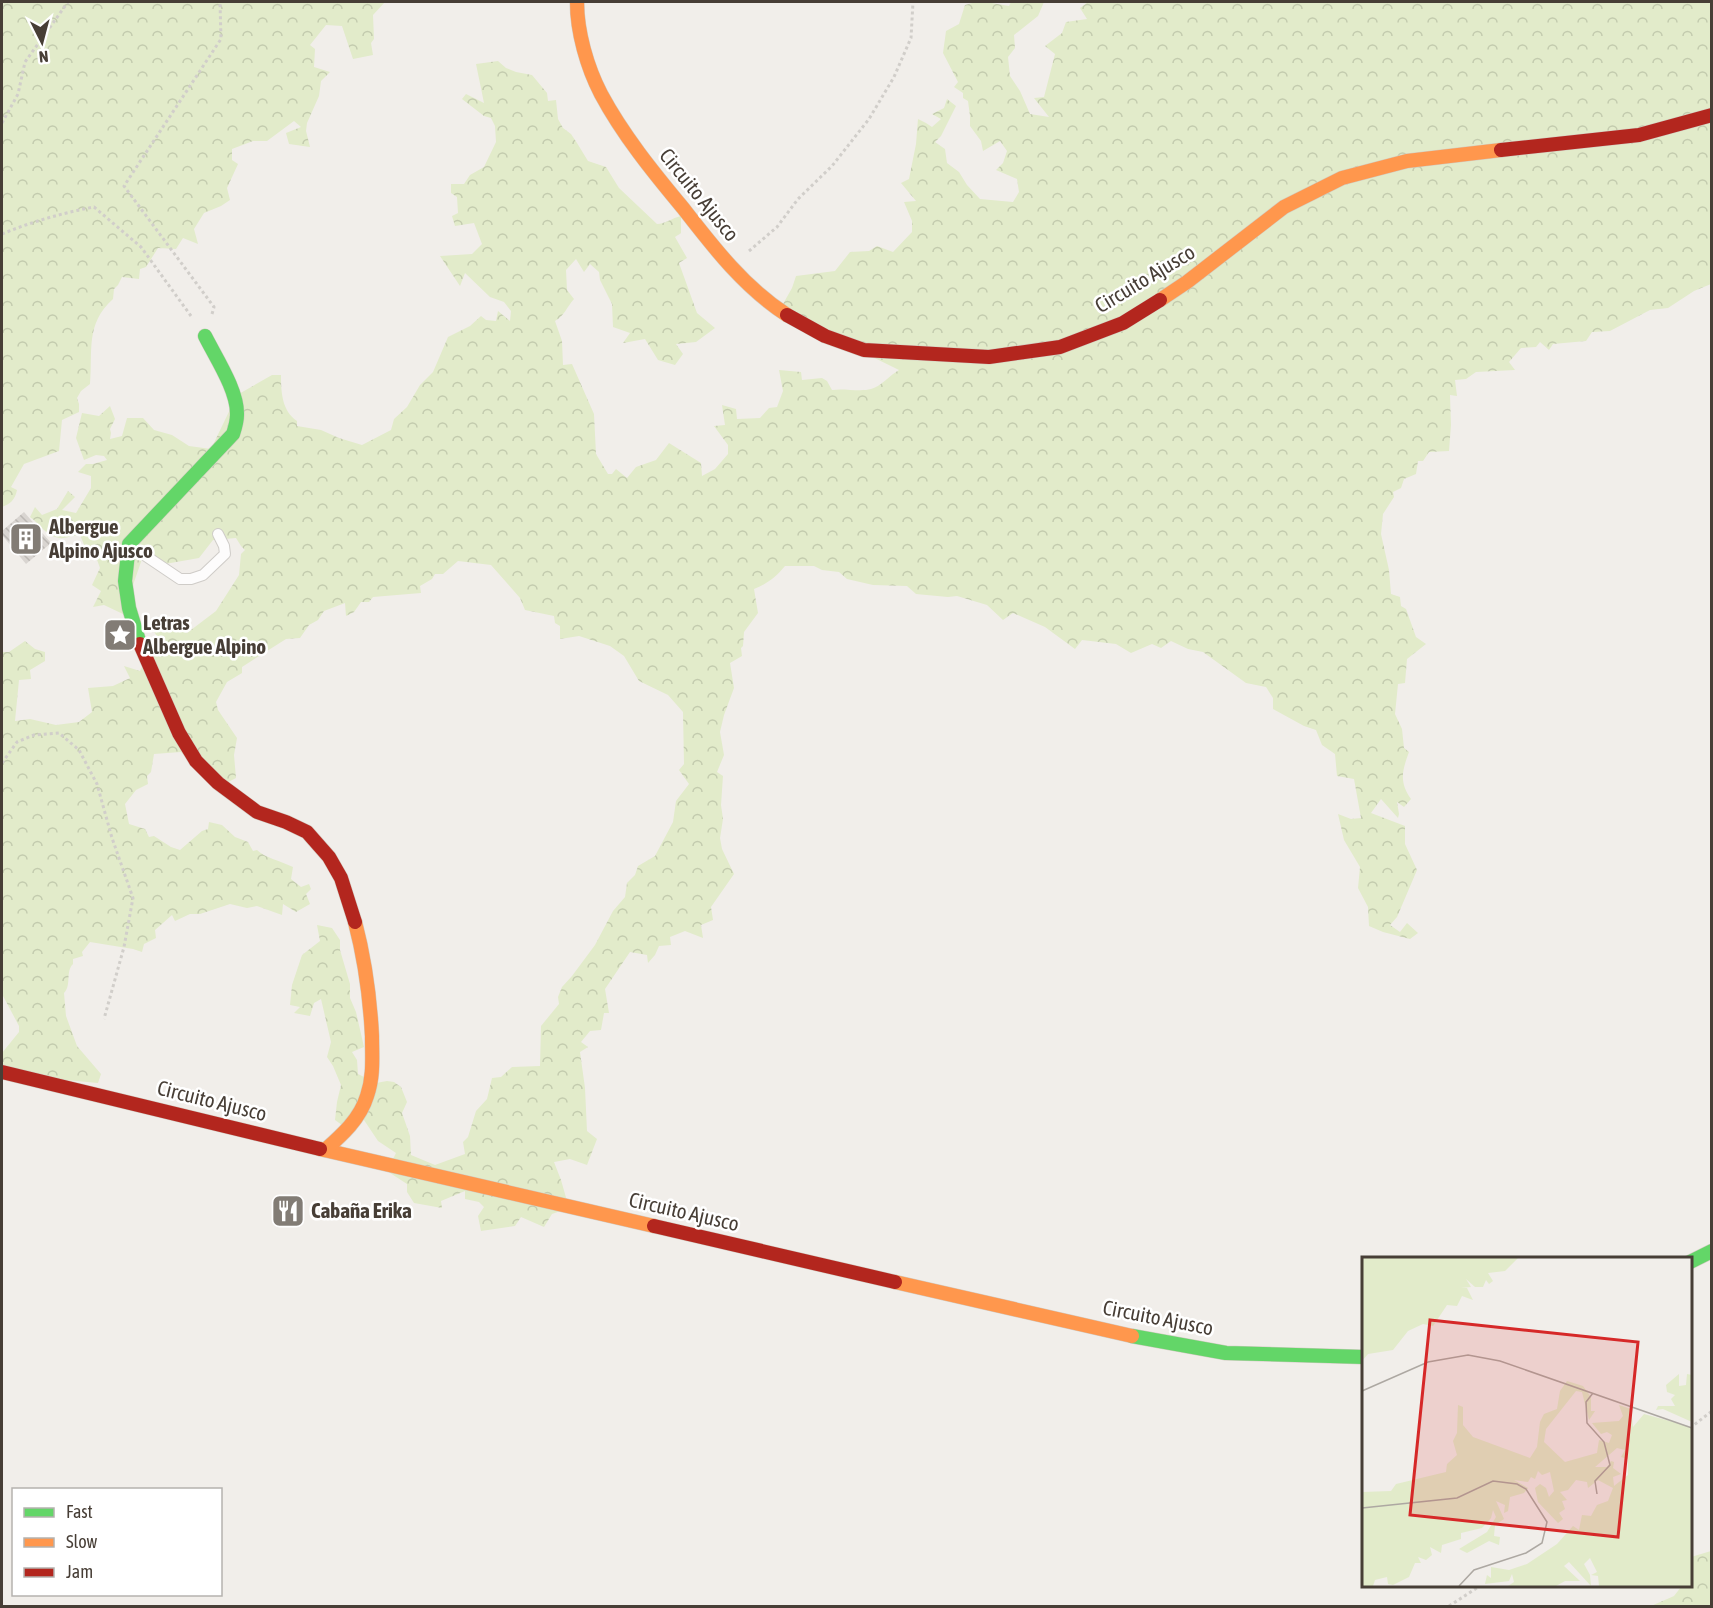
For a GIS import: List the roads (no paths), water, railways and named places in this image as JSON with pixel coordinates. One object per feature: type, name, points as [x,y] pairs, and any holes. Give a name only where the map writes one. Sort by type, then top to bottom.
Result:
[{"type":"main road","name":"Circuito Ajusco","points":[[577,2],[577,18],[588,62],[605,101],[643,159],[730,267],[785,314],[825,336],[864,350],[988,357],[1060,347],[1123,323],[1187,282],[1284,207],[1342,178],[1407,161],[1639,135],[1712,115]]},
{"type":"main road","points":[[205,336],[232,393],[237,410],[233,434],[129,544],[125,581],[129,608],[140,645],[179,733],[196,761],[233,796],[257,812],[307,832],[329,856],[341,878],[350,903],[362,948],[368,984],[373,1069],[366,1097],[357,1117],[344,1133],[325,1150]]},
{"type":"main road","name":"Circuito Ajusco","points":[[2,1072],[325,1150],[1112,1332],[1226,1353],[1362,1357]]},
{"type":"main road","points":[[1692,1261],[1712,1251]]},
{"type":"lane","points":[[129,544],[180,579],[191,579],[203,575],[225,554],[218,534]]},
{"type":"place","name":"Albergue Alpino Ajusco","points":[[26,539]]},
{"type":"place","name":"Letras Albergue Alpino","points":[[120,635]]},
{"type":"place","name":"Cabaña Erika","points":[[288,1211]]}]
